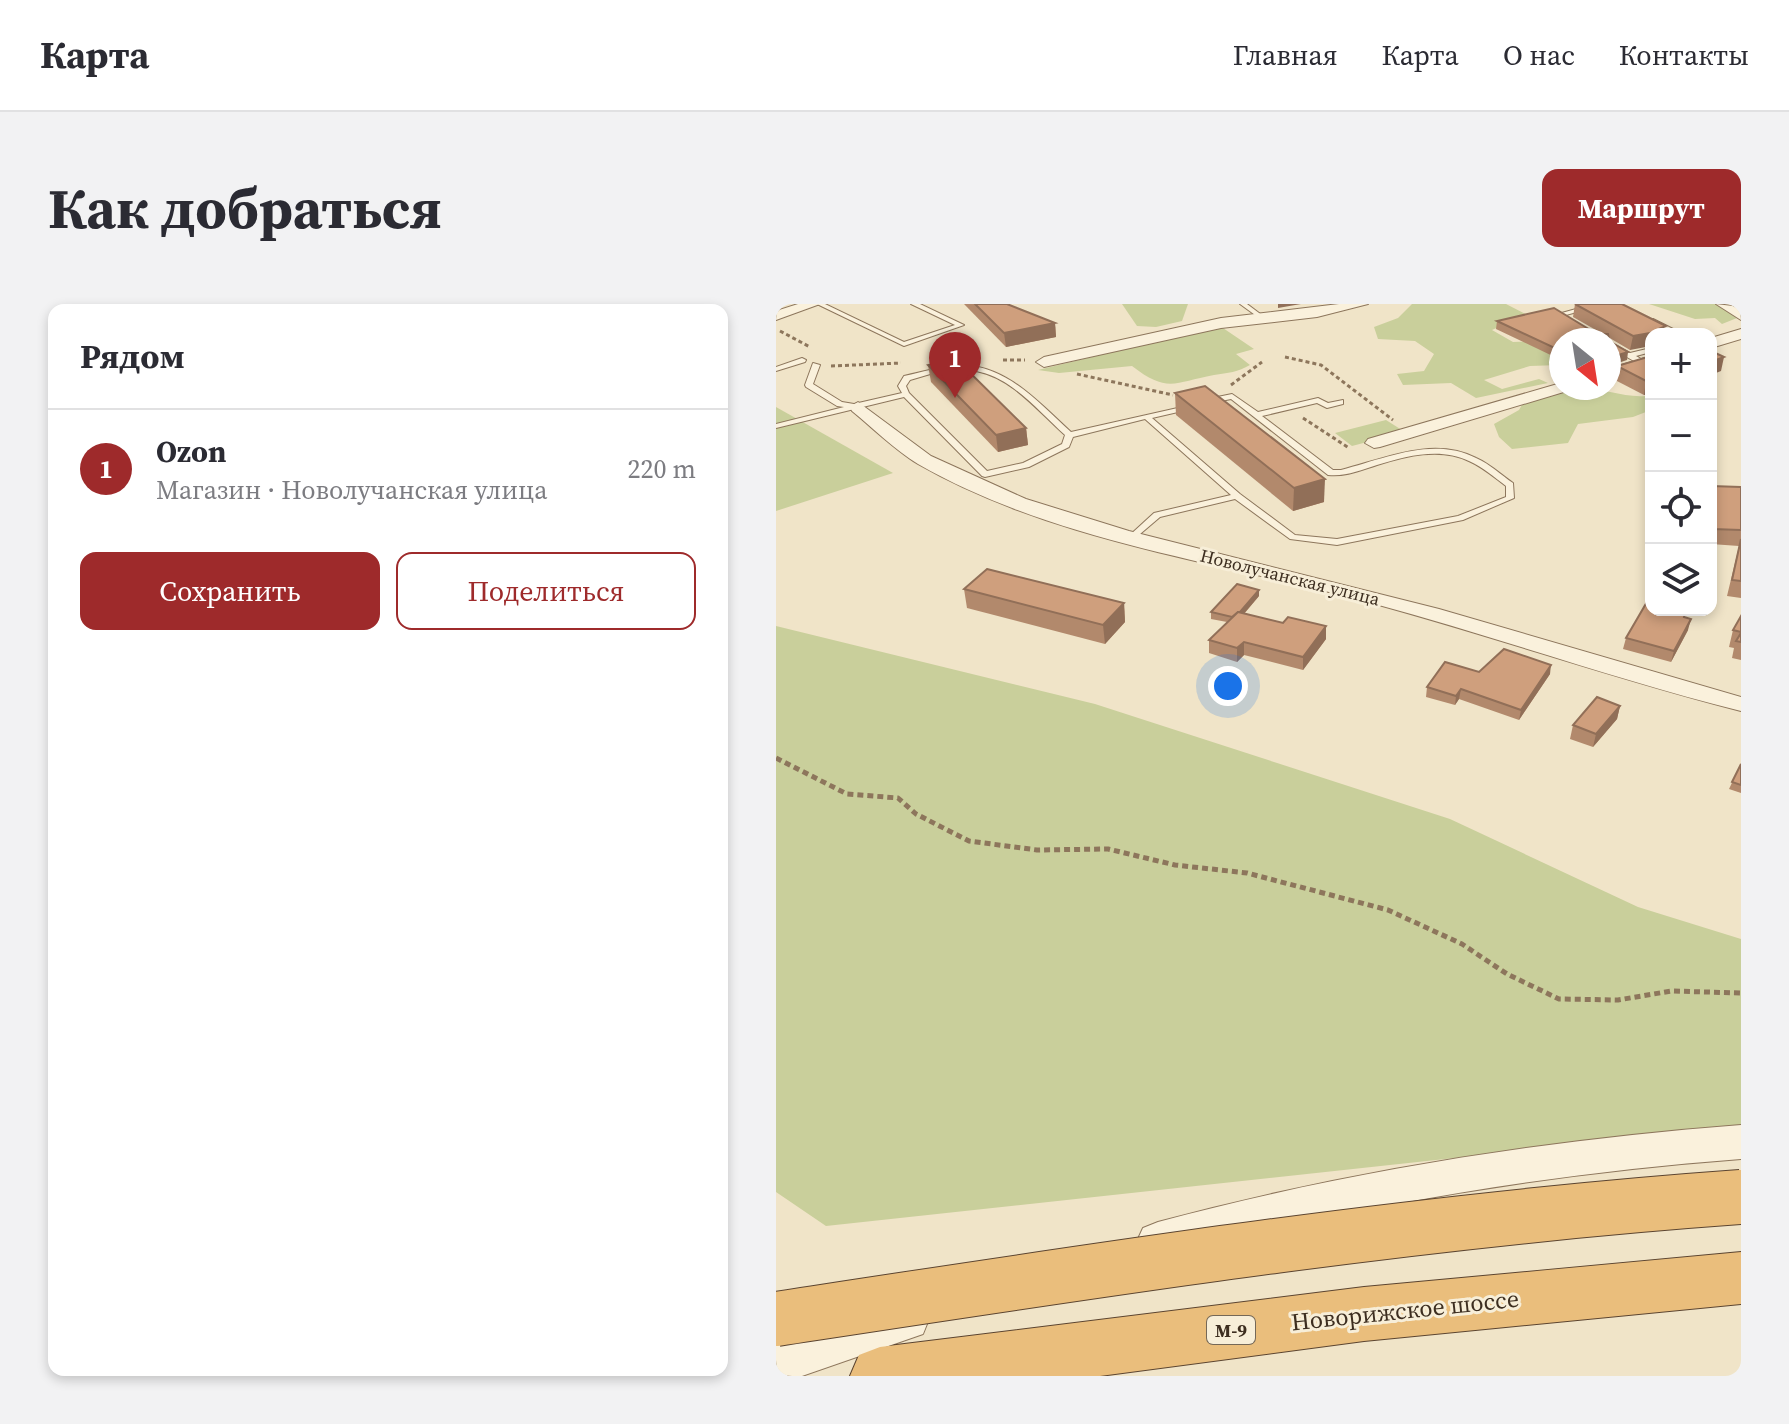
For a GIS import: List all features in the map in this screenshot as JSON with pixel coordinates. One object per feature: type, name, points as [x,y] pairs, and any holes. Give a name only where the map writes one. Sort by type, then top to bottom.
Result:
[{"type":"highway","points":[[776,1319],[1242,1248],[1489,1219],[1741,1197]]},
{"type":"highway","name":"Новорижское шоссе","points":[[880,1376],[1364,1314],[1741,1278]]},
{"type":"street","points":[[776,316],[813,304]]},
{"type":"street","points":[[1044,362],[1221,323],[1361,304]]},
{"type":"street","points":[[1725,304],[1741,315]]},
{"type":"street","points":[[1717,341],[1741,334]]},
{"type":"street","points":[[1621,368],[1644,357]]},
{"type":"street","points":[[1374,443],[1549,392]]},
{"type":"street","name":"Новолучанская улица","points":[[858,407],[921,458],[1133,537],[1330,585],[1741,704]]},
{"type":"street","points":[[776,1363],[985,1292],[1253,1213],[1372,1188],[1550,1163],[1741,1142]]},
{"type":"lane","points":[[820,304],[904,344],[961,325],[914,304]]},
{"type":"lane","points":[[1243,304],[1264,319]]},
{"type":"lane","points":[[1576,326],[1559,316],[1614,304]]},
{"type":"lane","points":[[1637,314],[1666,328]]},
{"type":"lane","points":[[1621,348],[1644,357]]},
{"type":"lane","points":[[776,369],[802,360]]},
{"type":"lane","points":[[816,365],[809,385],[840,404],[858,407]]},
{"type":"lane","points":[[973,367],[1000,373],[1069,435],[1066,445],[1026,465],[976,478],[902,386],[907,378],[929,371],[973,367]]},
{"type":"lane","points":[[776,426],[906,394]]},
{"type":"lane","points":[[1069,435],[1232,396],[1331,473],[1413,453],[1440,451],[1475,460],[1510,485],[1510,498],[1460,518],[1337,542],[1293,537],[1237,496],[1147,417]]},
{"type":"lane","points":[[1256,415],[1318,400],[1327,406],[1340,402]]},
{"type":"lane","points":[[1133,537],[1157,515],[1237,496]]},
{"type":"path","points":[[1044,362],[1085,376],[1219,399],[1234,380],[1262,362]]},
{"type":"path","points":[[1287,407],[1349,448]]},
{"type":"path","points":[[776,758],[847,794],[898,798],[916,814],[969,841],[1037,850],[1108,849],[1175,865],[1247,873],[1388,910],[1462,944],[1507,974],[1559,999],[1618,1000],[1671,991],[1741,993]]},
{"type":"green space","points":[[1122,304],[1188,304],[1182,321],[1156,327],[1137,326]]},
{"type":"green space","points":[[1412,304],[1506,304],[1545,324],[1510,322],[1492,330],[1513,342],[1549,340],[1549,365],[1530,366],[1484,380],[1502,389],[1539,379],[1548,383],[1476,398],[1451,383],[1403,385],[1397,374],[1424,371],[1434,354],[1415,341],[1378,339],[1374,327],[1398,318]]},
{"type":"green space","points":[[1649,304],[1716,304],[1737,318],[1722,324],[1715,318],[1695,319]]},
{"type":"green space","points":[[1220,326],[1254,349],[1236,354],[1250,365],[1233,372],[1172,384],[1155,380],[1132,366],[1059,373],[1038,370]]},
{"type":"green space","points":[[1621,394],[1645,396],[1645,412],[1633,417],[1578,424],[1568,443],[1512,449],[1499,437],[1494,424],[1519,410],[1523,403],[1549,396],[1549,400],[1621,400]]},
{"type":"green space","points":[[776,407],[893,473],[776,511]]},
{"type":"green space","points":[[1386,420],[1405,432],[1352,446],[1335,433]]},
{"type":"green space","points":[[776,626],[1095,704],[1450,819],[1638,907],[1741,939],[1741,1127],[826,1226],[776,1192]]},
{"type":"building","points":[[975,304],[1007,304],[1055,323],[1004,333]]},
{"type":"building","points":[[1575,304],[1622,304],[1666,326],[1645,328],[1645,334],[1633,336]]},
{"type":"building","points":[[1554,308],[1587,328],[1549,328],[1549,345],[1497,321]]},
{"type":"building","points":[[1645,358],[1645,380],[1621,368],[1621,365]]},
{"type":"building","points":[[956,359],[1026,428],[996,435],[928,365]]},
{"type":"building","points":[[1205,386],[1325,479],[1294,488],[1175,393]]},
{"type":"building","points":[[1717,486],[1741,487],[1741,530],[1717,529]]},
{"type":"building","points":[[1741,539],[1741,581],[1732,580]]},
{"type":"building","points":[[987,569],[1124,603],[1103,625],[964,589]]},
{"type":"building","points":[[1237,584],[1259,590],[1232,617],[1211,612]]},
{"type":"building","points":[[1645,605],[1645,616],[1684,616],[1691,619],[1674,651],[1626,638]]},
{"type":"building","points":[[1238,612],[1283,623],[1288,617],[1326,626],[1303,657],[1244,642],[1237,648],[1209,640]]},
{"type":"building","points":[[1741,616],[1741,632],[1733,630]]},
{"type":"building","points":[[1504,649],[1551,665],[1521,710],[1461,689],[1456,696],[1427,687],[1445,662],[1479,672]]},
{"type":"building","points":[[1597,697],[1620,706],[1596,734],[1573,725]]},
{"type":"building","points":[[1741,764],[1741,785],[1732,782]]},
{"type":"place","name":"Ozon","points":[[955,398]]}]
